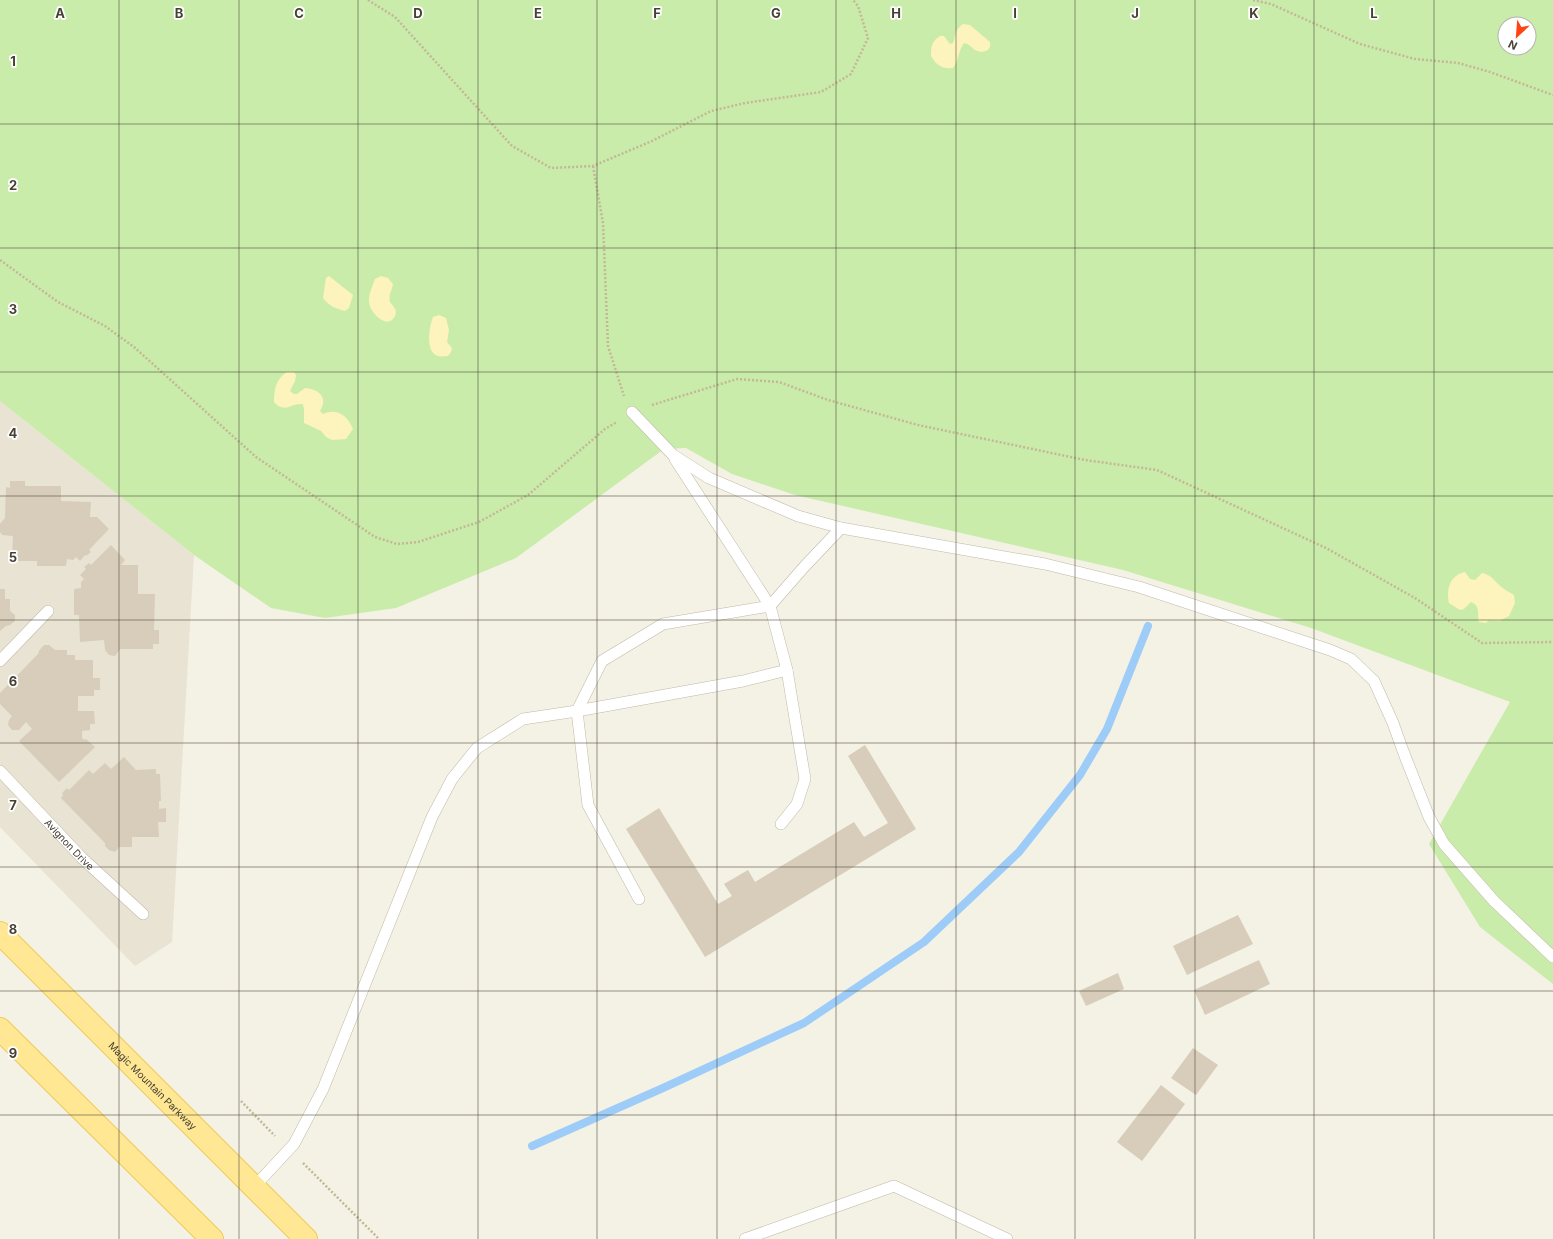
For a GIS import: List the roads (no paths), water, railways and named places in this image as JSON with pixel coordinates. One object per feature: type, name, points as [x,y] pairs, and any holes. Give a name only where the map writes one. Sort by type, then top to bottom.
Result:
[{"type":"main road","name":"Magic Mountain Parkway","points":[[0,933],[306,1239]]},
{"type":"main road","points":[[0,1028],[212,1239]]},
{"type":"lane","points":[[632,412],[673,455],[770,606],[787,670],[805,780],[797,804],[781,824]]},
{"type":"lane","points":[[673,455],[709,478],[798,516],[841,528],[1045,564],[1139,586],[1330,650],[1351,659],[1374,681],[1393,723],[1402,752],[1429,817],[1444,844],[1494,902],[1553,957]]},
{"type":"lane","points":[[639,899],[588,805],[577,711],[602,661],[663,624],[770,606],[841,528]]},
{"type":"lane","points":[[0,661],[48,611]]},
{"type":"lane","points":[[254,1187],[289,1150],[323,1089],[432,817],[452,779],[477,748],[523,719],[577,711],[743,681],[787,670]]},
{"type":"lane","name":"Avignon Drive","points":[[0,771],[82,858],[143,914]]},
{"type":"lane","points":[[745,1239],[894,1186],[1007,1239]]},
{"type":"waterway","points":[[532,1146],[804,1023],[924,942],[1019,852],[1080,775],[1107,729],[1148,626]]}]
